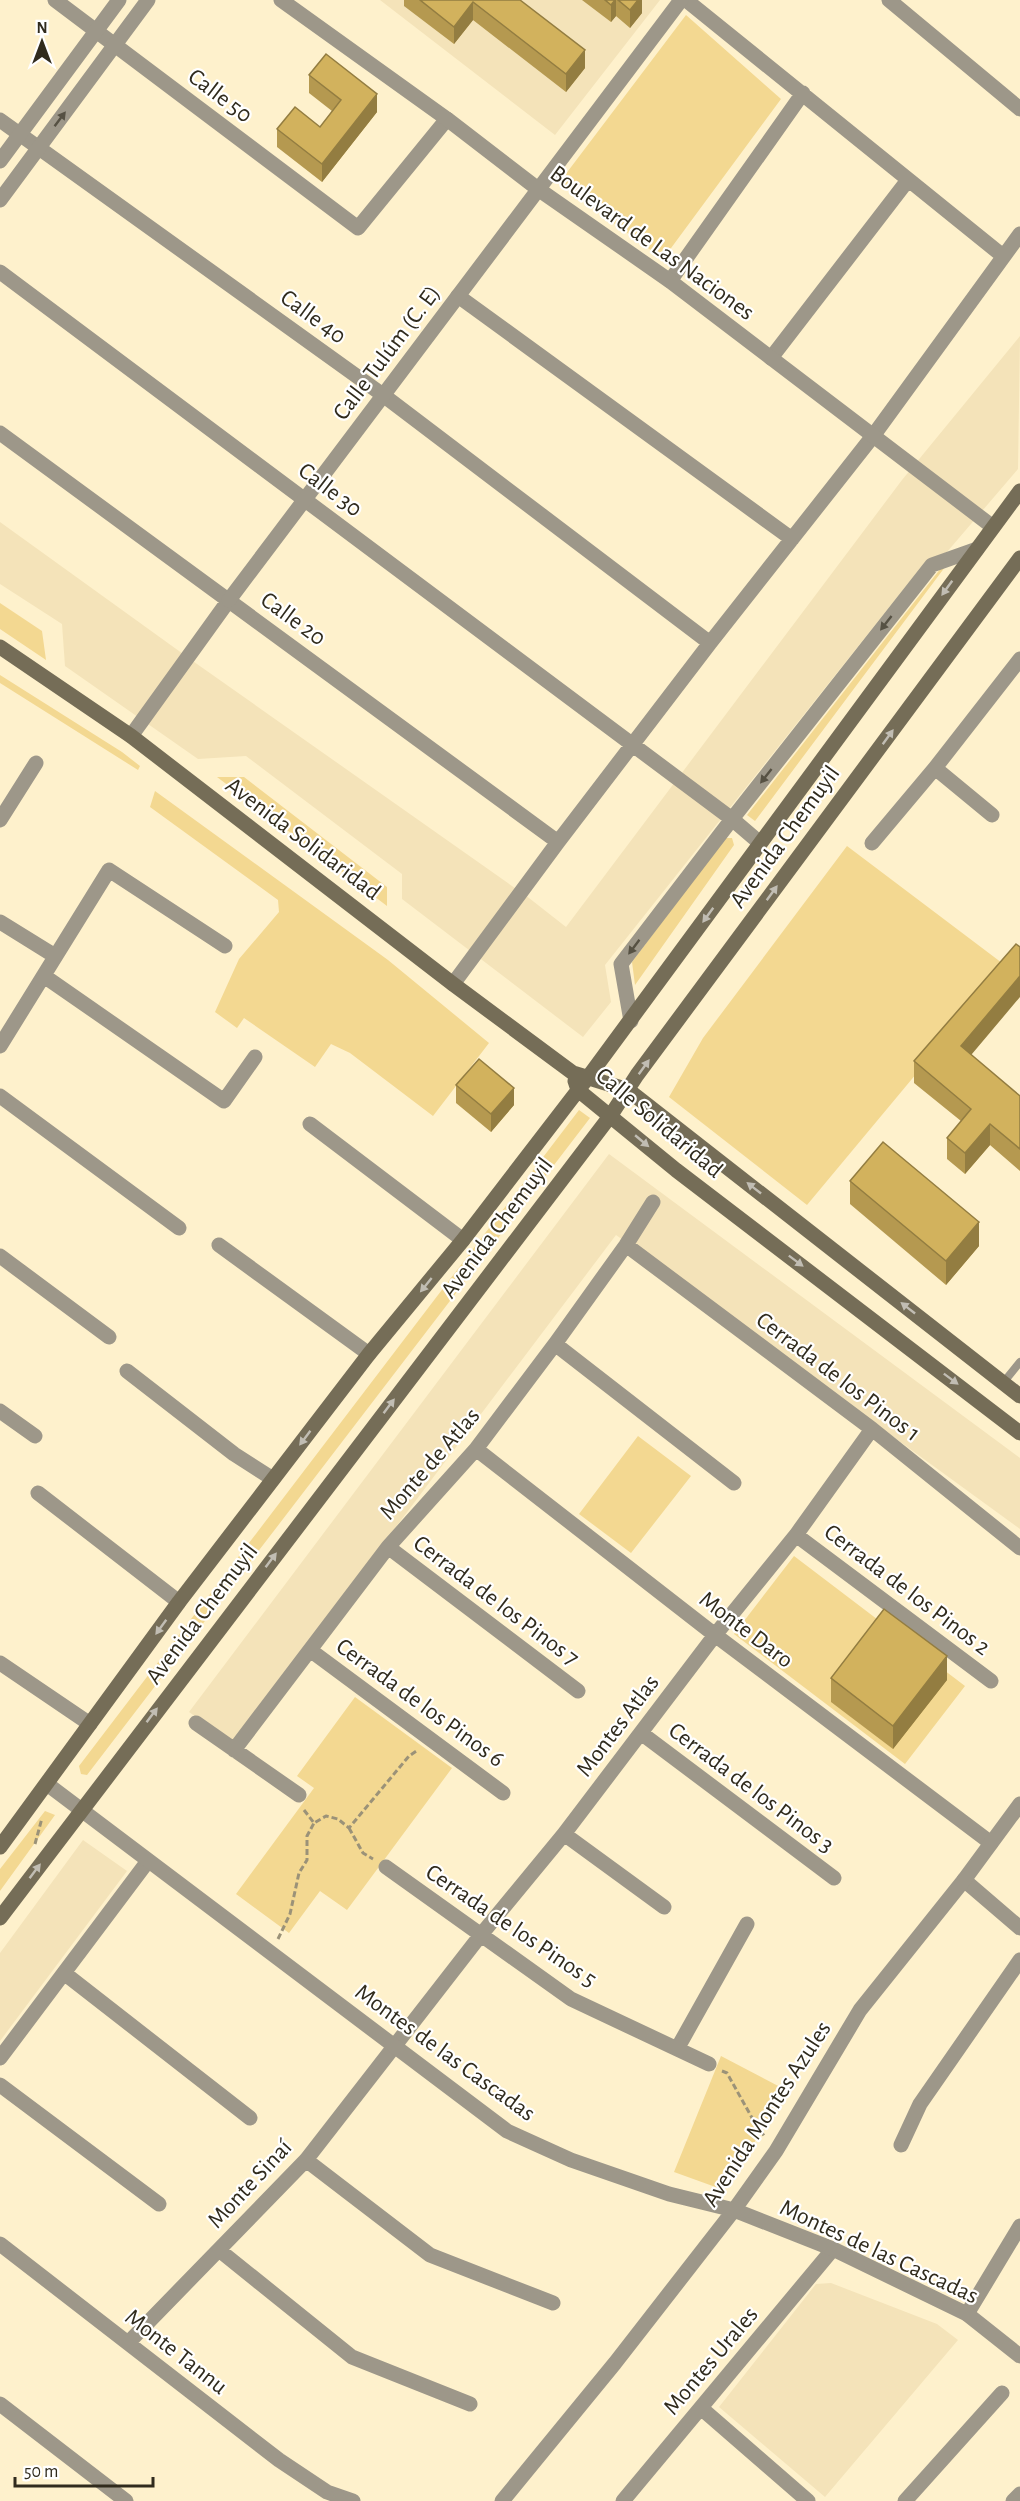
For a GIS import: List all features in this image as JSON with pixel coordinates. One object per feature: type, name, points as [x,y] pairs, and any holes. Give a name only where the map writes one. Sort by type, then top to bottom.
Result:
[{"type":"main road","name":"Avenida Chemuyil","points":[[0,1847],[179,1602],[369,1354],[463,1240],[631,1021],[1020,491]]},
{"type":"main road","name":"Avenida Chemuyil","points":[[0,1918],[611,1115],[1019,562]]},
{"type":"main road","name":"Avenida Solidaridad","points":[[0,647],[131,736],[453,984],[573,1073]]},
{"type":"main road","name":"Calle Solidaridad","points":[[1020,1396],[628,1090],[589,1076],[573,1073],[578,1090],[676,1170],[1020,1433]]},
{"type":"street","name":"Calle 50","points":[[55,0],[358,228],[447,120]]},
{"type":"street","points":[[0,161],[119,0]]},
{"type":"street","points":[[0,200],[148,0]]},
{"type":"street","name":"Boulevard de Las Naciones","points":[[281,0],[538,189],[670,281],[993,526]]},
{"type":"street","points":[[683,0],[803,93],[1003,256]]},
{"type":"street","name":"Calle Tulúm (C. E)","points":[[131,736],[229,600],[683,0]]},
{"type":"street","points":[[889,0],[1020,109]]},
{"type":"street","points":[[670,281],[803,93]]},
{"type":"street","name":"Calle 40","points":[[0,120],[383,395],[710,643]]},
{"type":"street","points":[[771,358],[908,180]]},
{"type":"street","points":[[453,984],[710,643],[873,436],[1020,234]]},
{"type":"street","name":"Calle 30","points":[[0,272],[732,819],[760,843]]},
{"type":"street","points":[[458,296],[792,539]]},
{"type":"street","name":"Calle 20","points":[[0,433],[558,842]]},
{"type":"street","points":[[631,1021],[621,964],[932,565],[977,549]]},
{"type":"street","points":[[872,843],[935,768],[1020,659]]},
{"type":"street","points":[[0,820],[36,763]]},
{"type":"street","points":[[935,768],[992,815]]},
{"type":"street","points":[[0,1046],[109,870],[225,946]]},
{"type":"street","points":[[0,922],[55,956]]},
{"type":"street","points":[[44,976],[224,1101],[255,1057]]},
{"type":"street","points":[[0,1096],[179,1228]]},
{"type":"street","points":[[310,1124],[463,1240]]},
{"type":"street","name":"Monte de Atlas","points":[[234,1750],[388,1547],[476,1449],[626,1245],[653,1202]]},
{"type":"street","points":[[219,1245],[369,1354]]},
{"type":"street","name":"Cerrada de los Pinos 1","points":[[626,1245],[872,1430],[1020,1548]]},
{"type":"street","points":[[0,1256],[109,1337]]},
{"type":"street","points":[[555,1344],[734,1484]]},
{"type":"street","points":[[127,1371],[234,1454],[273,1479]]},
{"type":"street","points":[[0,1411],[35,1436]]},
{"type":"street","name":"Montes Atlas","points":[[395,2047],[480,1936],[564,1834],[715,1635],[796,1535],[872,1430]]},
{"type":"street","name":"Monte Daro","points":[[476,1449],[715,1635],[991,1843]]},
{"type":"street","points":[[38,1493],[179,1602]]},
{"type":"street","name":"Cerrada de los Pinos 2","points":[[796,1535],[991,1681]]},
{"type":"street","name":"Cerrada de los Pinos 7","points":[[388,1547],[578,1691]]},
{"type":"street","name":"Cerrada de los Pinos 6","points":[[310,1650],[503,1792]]},
{"type":"street","points":[[0,1663],[90,1724]]},
{"type":"street","points":[[196,1723],[299,1795]]},
{"type":"street","name":"Cerrada de los Pinos 3","points":[[641,1733],[834,1878]]},
{"type":"street","name":"Montes de las Cascadas","points":[[47,1784],[507,2131],[571,2160],[669,2194],[734,2210],[833,2249],[967,2314],[1020,2356]]},
{"type":"street","name":"Avenida Montes Azules","points":[[502,2501],[615,2363],[734,2210],[776,2151],[860,2010],[964,1880],[1020,1804]]},
{"type":"street","points":[[564,1834],[664,1907]]},
{"type":"street","points":[[0,2058],[148,1861]]},
{"type":"street","name":"Cerrada de los Pinos 5","points":[[386,1867],[571,1999],[709,2064]]},
{"type":"street","points":[[964,1880],[1020,1928]]},
{"type":"street","points":[[677,2049],[747,1924]]},
{"type":"street","points":[[901,2145],[920,2103],[1020,1960]]},
{"type":"street","points":[[64,1973],[250,2118]]},
{"type":"street","name":"Monte Sinaí","points":[[128,2343],[306,2160],[395,2047]]},
{"type":"street","points":[[0,2085],[159,2204]]},
{"type":"street","points":[[306,2160],[430,2254],[554,2303]]},
{"type":"street","points":[[967,2314],[1020,2226]]},
{"type":"street","name":"Monte Tannu","points":[[0,2244],[324,2496],[353,2501]]},
{"type":"street","name":"Montes Urales","points":[[623,2501],[833,2249]]},
{"type":"street","points":[[219,2250],[352,2357],[470,2404]]},
{"type":"street","points":[[905,2501],[1002,2393]]},
{"type":"street","points":[[0,2404],[126,2501]]},
{"type":"street","points":[[701,2408],[808,2501]]},
{"type":"street","points":[[1013,2501],[1020,2494]]},
{"type":"lane","points":[[1004,1383],[1020,1362]]},
{"type":"path","points":[[349,1828],[409,1756],[431,1739]]},
{"type":"path","points":[[299,1795],[306,1815],[315,1823]]},
{"type":"path","points":[[34,1846],[45,1811]]},
{"type":"path","points":[[271,1953],[290,1914],[299,1874],[307,1860],[307,1836],[315,1823],[326,1816],[338,1819],[349,1828],[363,1853],[386,1867]]},
{"type":"path","points":[[709,2064],[727,2073],[756,2125],[776,2151]]},
{"type":"shaded area","points":[[380,0],[660,0],[555,135]]},
{"type":"shaded area","points":[[686,15],[781,99],[663,259],[559,183]]},
{"type":"shaded area","points":[[1020,336],[1018,469],[947,552],[925,562],[605,965],[611,1002],[583,1037],[402,899],[402,874],[246,756],[198,759],[65,666],[62,624],[0,584],[0,522],[529,898],[566,927],[902,480]]},
{"type":"shaded area","points":[[945,567],[755,821],[747,815],[941,568]]},
{"type":"shaded area","points":[[0,603],[42,631],[46,660],[0,629]]},
{"type":"shaded area","points":[[0,675],[122,752],[140,766],[138,770],[0,683]]},
{"type":"shaded area","points":[[217,777],[244,777],[387,887],[387,906]]},
{"type":"shaded area","points":[[155,791],[388,960],[489,1043],[433,1116],[350,1053],[331,1044],[315,1067],[244,1018],[237,1028],[215,1012],[239,959],[279,912],[278,900],[150,807]]},
{"type":"shaded area","points":[[725,838],[732,838],[734,845],[635,985],[632,962]]},
{"type":"shaded area","points":[[847,846],[1006,966],[807,1205],[669,1097],[703,1038]]},
{"type":"shaded area","points":[[579,1110],[590,1118],[87,1775],[81,1774],[79,1766]]},
{"type":"shaded area","points":[[609,1154],[1020,1458],[1020,1529],[616,1235],[233,1743],[189,1712]]},
{"type":"shaded area","points":[[638,1436],[691,1476],[631,1553],[579,1514]]},
{"type":"shaded area","points":[[794,1556],[965,1686],[905,1764],[734,1634]]},
{"type":"shaded area","points":[[355,1697],[452,1768],[347,1910],[320,1891],[289,1933],[236,1894],[314,1788],[297,1776]]},
{"type":"shaded area","points":[[45,1811],[55,1815],[0,1891],[0,1869]]},
{"type":"shaded area","points":[[83,1840],[127,1871],[0,2041],[0,1953]]},
{"type":"shaded area","points":[[721,2056],[784,2089],[732,2183],[721,2189],[674,2172]]},
{"type":"shaded area","points":[[831,2283],[937,2324],[958,2340],[825,2497],[719,2407],[816,2284]]},
{"type":"building","points":[[420,0],[520,0],[585,50],[566,74],[473,2],[454,27]]},
{"type":"building","points":[[605,0],[615,0],[611,5]]},
{"type":"building","points":[[618,0],[638,0],[630,10]]},
{"type":"building","points":[[326,54],[377,94],[322,164],[277,129],[295,107],[320,127],[341,100],[309,75]]},
{"type":"building","points":[[1016,944],[1020,947],[1020,976],[961,1046],[1020,1096],[1020,1149],[990,1124],[965,1153],[947,1138],[971,1109],[914,1061]]},
{"type":"building","points":[[479,1059],[514,1088],[491,1114],[456,1085]]},
{"type":"building","points":[[883,1142],[979,1222],[946,1261],[850,1181]]},
{"type":"building","points":[[884,1609],[947,1656],[893,1726],[831,1678]]}]
